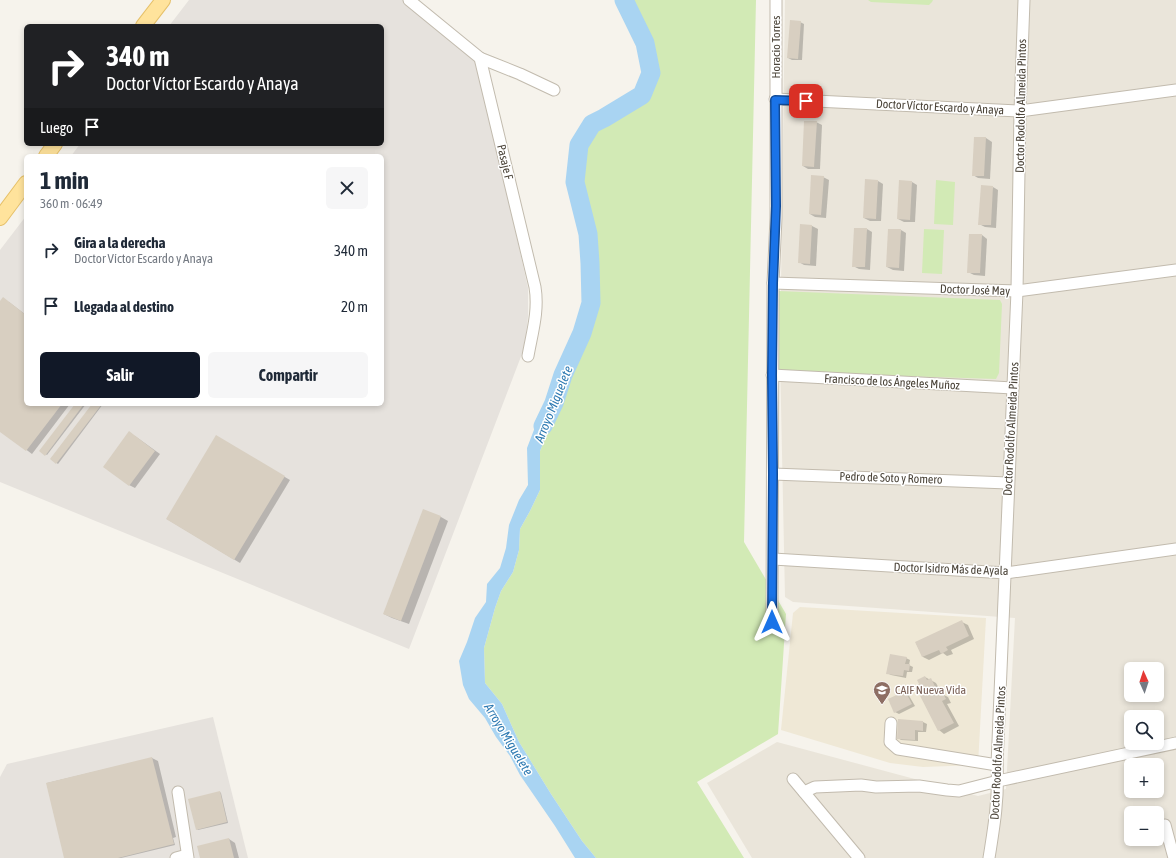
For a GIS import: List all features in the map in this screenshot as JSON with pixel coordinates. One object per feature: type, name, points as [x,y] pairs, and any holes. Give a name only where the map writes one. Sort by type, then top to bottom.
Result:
[{"type":"main road","points":[[145,24],[163,0]]},
{"type":"main road","points":[[0,218],[24,186]]},
{"type":"street","points":[[409,0],[480,58],[554,90]]},
{"type":"street","name":"Horacio Torres","points":[[772,622],[772,375],[776,204],[776,0]]},
{"type":"street","name":"Doctor Rodolfo Almeida Pintos","points":[[989,858],[997,806],[997,765],[1017,291],[1020,111],[1024,0]]},
{"type":"street","name":"Pasaje F","points":[[480,58],[537,299],[536,314],[528,356]]},
{"type":"street","name":"Doctor Víctor Escardo y Anaya","points":[[775,100],[1020,111],[1176,90]]},
{"type":"street","name":"Doctor José May","points":[[773,283],[1017,291],[1176,270]]},
{"type":"street","name":"Francisco de los Ángeles Muñoz","points":[[772,375],[1013,388]]},
{"type":"street","name":"Pedro de Soto y Romero","points":[[773,474],[1008,483]]},
{"type":"street","name":"Doctor Isidro Más de Ayala","points":[[773,560],[1006,573],[1176,549]]},
{"type":"street","points":[[891,723],[890,742],[898,749],[997,765]]},
{"type":"street","points":[[804,792],[815,787],[861,786],[919,786],[959,791],[998,781],[1176,743]]},
{"type":"street","points":[[793,779],[859,858]]},
{"type":"street","points":[[176,858],[187,857],[178,792]]},
{"type":"street","points":[[1165,825],[1174,858]]},
{"type":"shaded area","points":[[189,0],[404,0],[478,61],[528,288],[528,316],[525,346],[409,649],[0,482],[0,250],[24,219],[24,406],[384,406],[384,154],[72,154],[78,146],[384,146],[384,24],[171,24]]},
{"type":"shaded area","points":[[785,0],[1176,0],[1176,858],[752,858],[707,783],[777,742],[978,796],[1006,789],[1015,618],[793,602],[785,597],[780,356]]},
{"type":"shaded area","name":"CAIF Nueva Vida","points":[[800,607],[986,618],[978,765],[923,767],[890,763],[781,730],[793,613]]},
{"type":"shaded area","points":[[213,717],[248,858],[0,858],[0,777],[7,764]]},
{"type":"green space","points":[[624,0],[756,0],[744,542],[786,614],[778,734],[697,782],[744,858],[596,858],[582,841],[551,794],[519,742],[502,704],[485,683],[484,648],[495,608],[501,591],[513,572],[519,550],[520,529],[540,490],[540,451],[553,419],[554,403],[563,375],[582,333],[591,303],[588,234],[575,182],[579,145],[592,124],[642,95],[651,73],[645,43]]},
{"type":"green space","points":[[868,0],[933,0],[929,5],[871,2]]},
{"type":"green space","points":[[936,180],[955,182],[953,225],[934,224]]},
{"type":"green space","points":[[924,229],[944,230],[942,274],[922,273]]},
{"type":"green space","points":[[778,291],[1000,300],[1002,304],[999,373],[996,379],[778,372]]},
{"type":"water","points":[[554,403],[553,419],[540,451],[540,490],[520,529],[519,550],[513,572],[501,591],[484,648],[485,683],[502,704],[519,742],[551,794],[582,841],[596,858],[575,858],[520,775],[510,756],[496,737],[485,718],[469,699],[463,685],[459,661],[475,618],[486,602],[487,584],[500,568],[506,548],[509,525],[519,500],[528,485],[527,448],[537,422]]},
{"type":"building","points":[[790,20],[801,21],[798,59],[787,58]]},
{"type":"building","points":[[804,121],[817,121],[814,167],[802,166]]},
{"type":"building","points":[[974,137],[986,137],[984,176],[972,176]]},
{"type":"building","points":[[811,175],[824,176],[821,215],[809,214]]},
{"type":"building","points":[[865,179],[878,180],[876,219],[863,218]]},
{"type":"building","points":[[899,180],[912,181],[910,220],[897,219]]},
{"type":"building","points":[[981,185],[993,186],[991,225],[978,225]]},
{"type":"building","points":[[800,224],[812,225],[810,264],[798,263]]},
{"type":"building","points":[[854,228],[867,228],[865,267],[852,267]]},
{"type":"building","points":[[888,229],[901,229],[899,268],[886,267]]},
{"type":"building","points":[[969,234],[982,234],[980,273],[967,273]]},
{"type":"building","points":[[3,297],[24,313],[24,406],[60,406],[26,451],[0,432],[0,301]]},
{"type":"building","points":[[73,406],[82,406],[45,456],[39,451]]},
{"type":"building","points":[[90,406],[100,406],[56,464],[50,459]]},
{"type":"building","points":[[129,431],[155,451],[129,486],[103,467]]},
{"type":"building","points":[[216,435],[285,476],[234,560],[166,519]]},
{"type":"building","points":[[423,509],[441,516],[401,621],[383,614]]},
{"type":"building","points":[[962,620],[969,636],[946,647],[948,650],[941,654],[939,650],[922,657],[915,642]]},
{"type":"building","points":[[890,654],[907,657],[905,664],[910,664],[909,671],[904,670],[903,676],[886,674]]},
{"type":"building","points":[[925,676],[927,680],[931,678],[939,695],[943,693],[946,699],[942,701],[954,723],[938,731],[915,686],[919,684],[917,680]]},
{"type":"building","points":[[905,691],[912,704],[894,713],[888,699]]},
{"type":"building","points":[[898,719],[923,721],[923,731],[915,730],[915,740],[897,739]]},
{"type":"building","points":[[152,757],[174,844],[118,858],[64,858],[46,783]]},
{"type":"building","points":[[220,791],[227,822],[196,830],[188,799]]},
{"type":"building","points":[[229,838],[234,858],[200,858],[197,846]]},
{"type":"waterway","name":"Arroyo Miguelete","points":[[543,426],[554,403],[563,375],[582,333],[591,303],[588,234],[575,182],[579,145],[592,124],[642,95],[651,73],[645,43],[624,0]]},
{"type":"place","name":"CAIF Nueva Vida","points":[[882,705]]},
{"type":"route","points":[[772,622],[772,375],[773,283],[776,218],[775,100],[806,101]]}]
